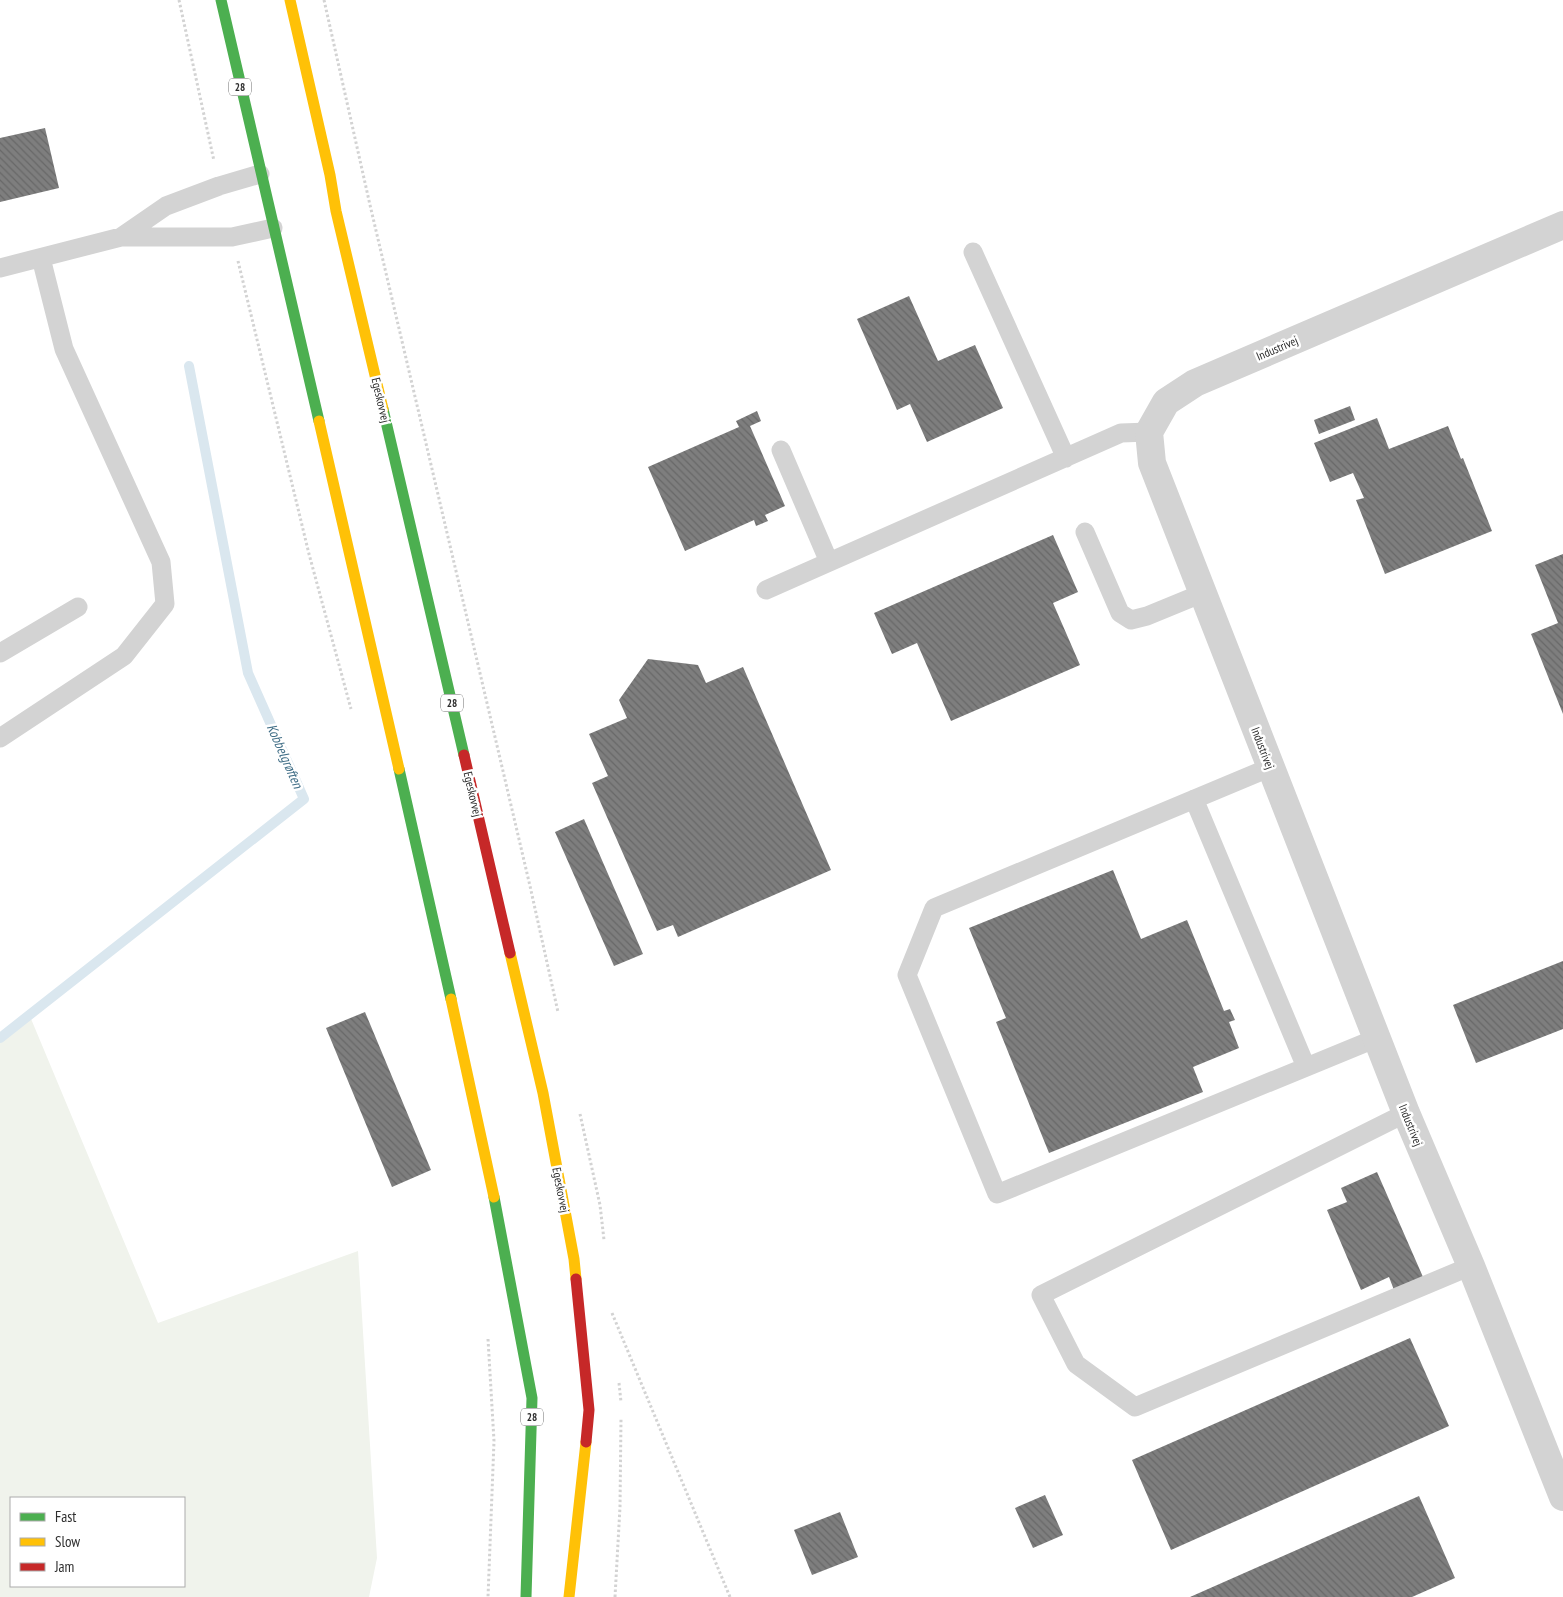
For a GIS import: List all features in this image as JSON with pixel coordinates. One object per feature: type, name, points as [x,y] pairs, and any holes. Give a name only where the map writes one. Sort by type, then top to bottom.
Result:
[{"type":"main road","name":"28","points":[[221,0],[415,839],[487,1160],[532,1398],[526,1597]]},
{"type":"main road","name":"Egeskovvej","points":[[290,0],[330,175],[336,212],[543,1093],[574,1259],[589,1410],[570,1597]]},
{"type":"street","name":"Industrivej","points":[[1563,225],[1196,383],[1166,402],[1149,432],[1152,463],[1202,593],[1406,1113],[1471,1266],[1563,1496]]},
{"type":"lane","points":[[121,237],[166,206],[219,186],[260,174]]},
{"type":"lane","points":[[0,268],[121,237],[232,237],[273,228]]},
{"type":"lane","points":[[973,252],[1066,458]]},
{"type":"lane","points":[[0,738],[124,656],[165,604],[161,562],[64,349],[41,258]]},
{"type":"lane","points":[[766,590],[1121,434],[1149,432]]},
{"type":"lane","points":[[781,450],[829,562]]},
{"type":"lane","points":[[1085,532],[1120,613],[1131,620],[1148,616],[1202,593]]},
{"type":"lane","points":[[0,653],[78,606]]},
{"type":"lane","points":[[1271,767],[934,908],[907,975],[997,1194],[1377,1038]]},
{"type":"lane","points":[[1194,799],[1306,1067]]},
{"type":"lane","points":[[1406,1113],[1041,1295],[1076,1364],[1135,1407],[1471,1266]]},
{"type":"path","points":[[179,0],[219,186]]},
{"type":"path","points":[[232,237],[308,554],[352,713]]},
{"type":"path","points":[[612,1313],[730,1597]]},
{"type":"path","points":[[487,1335],[494,1441],[488,1597]]},
{"type":"shaded area","points":[[29,1014],[158,1323],[358,1251],[377,1558],[369,1597],[0,1597],[0,1037]]},
{"type":"building","points":[[45,128],[59,188],[0,202],[0,138]]},
{"type":"building","points":[[909,296],[938,361],[975,345],[1003,408],[927,442],[910,404],[897,410],[857,319]]},
{"type":"building","points":[[1350,406],[1355,420],[1319,434],[1314,420]]},
{"type":"building","points":[[757,411],[761,421],[750,426],[785,506],[765,515],[768,521],[756,526],[754,520],[685,551],[648,467],[739,427],[736,421]]},
{"type":"building","points":[[1377,418],[1389,449],[1448,426],[1492,531],[1385,574],[1356,500],[1364,498],[1353,473],[1330,482],[1314,443]]},
{"type":"building","points":[[1053,535],[1078,592],[1053,603],[1080,665],[951,721],[917,643],[892,654],[874,613]]},
{"type":"building","points":[[1563,554],[1563,714],[1531,634],[1558,623],[1535,565]]},
{"type":"building","points":[[648,659],[698,665],[706,683],[743,667],[831,870],[678,937],[673,925],[657,931],[592,783],[608,776],[589,734],[627,718],[619,700]]},
{"type":"building","points":[[584,819],[643,954],[614,966],[555,832]]},
{"type":"building","points":[[1113,870],[1141,939],[1187,920],[1224,1011],[1230,1009],[1235,1020],[1229,1022],[1239,1048],[1193,1067],[1203,1092],[1049,1153],[996,1022],[1006,1018],[969,928]]},
{"type":"building","points":[[1563,961],[1563,1029],[1476,1063],[1453,1005]]},
{"type":"building","points":[[365,1012],[431,1170],[392,1187],[326,1028]]},
{"type":"building","points":[[1377,1172],[1423,1277],[1394,1290],[1389,1277],[1361,1290],[1327,1210],[1347,1202],[1341,1188]]},
{"type":"building","points":[[1410,1338],[1449,1426],[1171,1550],[1132,1460]]},
{"type":"building","points":[[1045,1495],[1063,1535],[1033,1548],[1015,1508]]},
{"type":"building","points":[[1419,1496],[1455,1578],[1412,1597],[1190,1597]]},
{"type":"building","points":[[840,1512],[858,1557],[812,1575],[794,1530]]},
{"type":"waterway","name":"Kobbelgrøften","points":[[0,1038],[304,799],[248,673],[189,366]]},
{"type":"traffic: fast","points":[[221,0],[319,421]]},
{"type":"traffic: fast","points":[[383,409],[464,755]]},
{"type":"traffic: fast","points":[[399,769],[451,999]]},
{"type":"traffic: fast","points":[[494,1197],[532,1398],[526,1597]]},
{"type":"traffic: slow","points":[[290,0],[330,175],[336,211],[383,409]]},
{"type":"traffic: slow","points":[[319,421],[399,769]]},
{"type":"traffic: slow","points":[[510,953],[543,1093],[574,1259],[576,1279]]},
{"type":"traffic: slow","points":[[451,999],[494,1197]]},
{"type":"traffic: slow","points":[[569,1597],[586,1442]]},
{"type":"traffic: jam","points":[[464,755],[510,953]]},
{"type":"traffic: jam","points":[[576,1279],[589,1410],[586,1442]]}]
